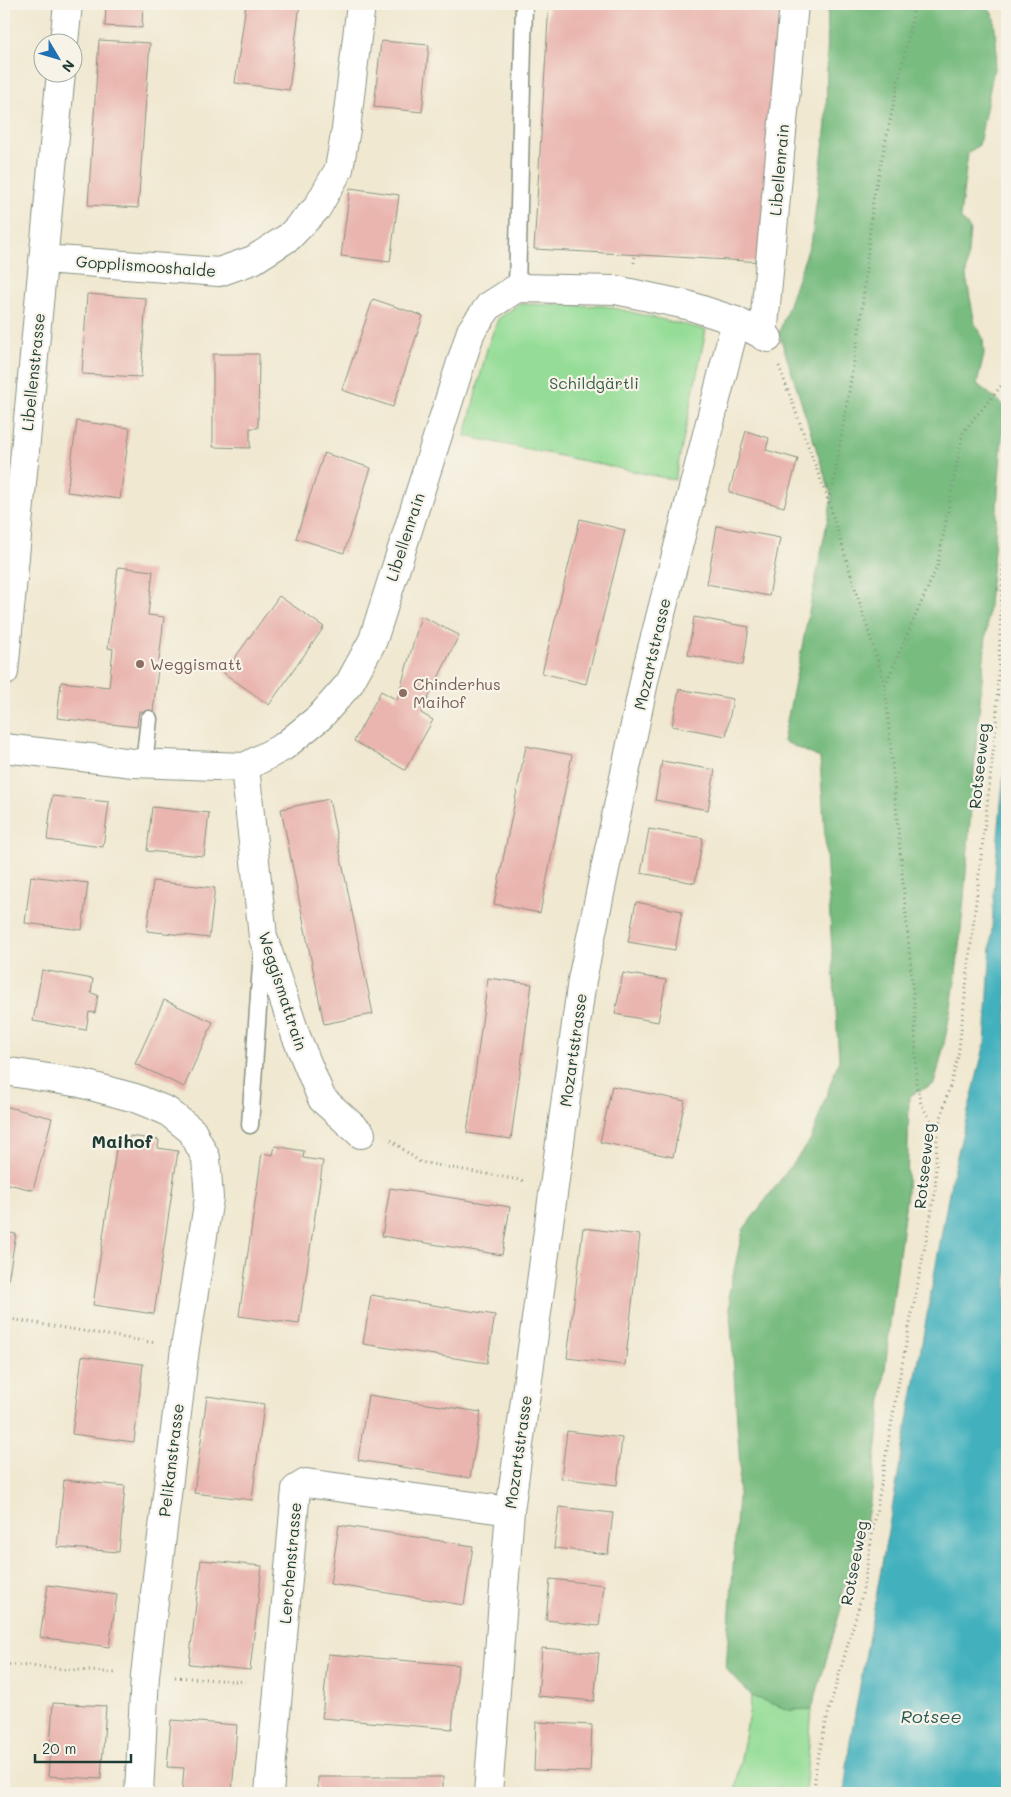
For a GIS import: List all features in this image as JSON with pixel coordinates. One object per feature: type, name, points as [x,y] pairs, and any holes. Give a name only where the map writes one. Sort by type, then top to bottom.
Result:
[{"type":"street","points":[[65,32],[68,4]]},
{"type":"street","name":"Gopplismooshalde","points":[[44,259],[219,272],[253,260],[289,237],[317,208],[339,169],[346,129],[361,4]]},
{"type":"street","name":"Libellenrain","points":[[766,337],[794,4]]},
{"type":"street","name":"Libellenstrasse","points":[[4,672],[60,82]]},
{"type":"street","points":[[517,288],[616,290],[687,305],[736,321],[766,337]]},
{"type":"street","name":"Libellenrain","points":[[245,767],[282,747],[320,717],[348,684],[373,640],[471,331],[489,306],[517,288]]},
{"type":"street","name":"Mozartstrasse","points":[[488,1793],[510,1511],[582,980],[646,672],[736,321]]},
{"type":"street","points":[[4,748],[144,764],[245,767]]},
{"type":"street","name":"Weggismattrain","points":[[245,767],[263,937],[296,1036],[322,1099],[362,1134]]},
{"type":"street","name":"Pelikanstrasse","points":[[4,1071],[80,1083],[135,1098],[167,1111],[192,1131],[206,1158],[209,1198],[185,1348],[145,1675],[139,1793]]},
{"type":"street","name":"Lerchenstrasse","points":[[269,1793],[296,1489],[306,1483],[510,1511]]},
{"type":"lane","points":[[517,288],[524,4]]},
{"type":"lane","points":[[144,764],[149,719]]},
{"type":"lane","points":[[250,1125],[263,937]]},
{"type":"path","points":[[828,500],[833,486],[862,319],[873,200],[916,4]]},
{"type":"path","points":[[766,337],[828,500],[885,685],[915,1014],[916,1085],[921,1104],[937,1132]]},
{"type":"path","points":[[885,685],[937,567],[963,432],[1007,378]]},
{"type":"path","name":"Rotseeweg","points":[[814,1793],[816,1766],[829,1710],[862,1595],[897,1391],[935,1194],[937,1132],[958,1057],[996,726],[1007,474]]},
{"type":"path","points":[[362,1134],[385,1136],[420,1162],[554,1187]]},
{"type":"path","points":[[4,1318],[185,1348]]},
{"type":"green space","points":[[828,4],[986,4],[994,17],[997,53],[979,145],[968,153],[960,217],[970,229],[966,276],[975,324],[983,338],[984,355],[977,384],[1005,406],[960,942],[950,1014],[934,1084],[909,1096],[907,1193],[890,1324],[872,1491],[856,1574],[842,1591],[842,1605],[812,1709],[789,1710],[752,1696],[726,1669],[740,1468],[729,1293],[743,1230],[811,1139],[839,1060],[820,758],[783,741],[832,498],[779,333],[812,238],[826,124]]},
{"type":"green space","name":"Schildgärtli","points":[[519,304],[605,306],[706,330],[675,480],[465,436],[488,345],[498,319]]},
{"type":"green space","points":[[752,1696],[789,1710],[812,1709],[805,1793],[735,1793]]},
{"type":"water","name":"Rotsee","points":[[1007,735],[1007,1793],[844,1793],[850,1741],[952,1176],[985,1043],[996,860]]},
{"type":"building","points":[[4,4],[9,4],[5,31],[4,31]]},
{"type":"building","points":[[106,4],[143,4],[142,28],[105,26]]},
{"type":"building","points":[[246,4],[300,4],[289,90],[235,83]]},
{"type":"building","points":[[549,4],[780,4],[764,262],[534,249]]},
{"type":"building","points":[[99,40],[150,43],[138,208],[88,205]]},
{"type":"building","points":[[381,41],[429,45],[422,112],[374,107]]},
{"type":"building","points":[[350,188],[399,195],[390,262],[341,256]]},
{"type":"building","points":[[87,294],[146,298],[141,377],[82,374]]},
{"type":"building","points":[[373,299],[423,316],[393,407],[342,390]]},
{"type":"building","points":[[213,354],[259,354],[258,428],[250,428],[250,448],[213,447]]},
{"type":"building","points":[[77,421],[130,428],[120,499],[67,492]]},
{"type":"building","points":[[746,431],[769,438],[766,450],[798,459],[784,507],[729,492]]},
{"type":"building","points":[[324,453],[371,468],[344,553],[296,538]]},
{"type":"building","points":[[580,519],[625,530],[586,684],[542,673]]},
{"type":"building","points":[[717,526],[780,538],[769,596],[707,584]]},
{"type":"building","points":[[118,567],[153,571],[148,615],[164,617],[153,712],[139,711],[137,727],[57,718],[61,682],[109,687],[113,649],[108,648]]},
{"type":"building","points":[[279,596],[324,627],[269,705],[224,673]]},
{"type":"building","points":[[421,616],[459,635],[421,713],[433,720],[405,770],[354,741],[381,691],[397,700]]},
{"type":"building","points":[[694,617],[749,627],[743,665],[688,655]]},
{"type":"building","points":[[679,689],[733,699],[726,736],[672,726]]},
{"type":"building","points":[[526,746],[572,755],[540,913],[494,904]]},
{"type":"building","points":[[662,761],[715,770],[708,810],[655,800]]},
{"type":"building","points":[[52,796],[109,802],[103,847],[47,840]]},
{"type":"building","points":[[329,799],[373,1014],[324,1024],[281,809]]},
{"type":"building","points":[[152,807],[209,813],[204,856],[147,851]]},
{"type":"building","points":[[649,829],[703,838],[695,883],[641,873]]},
{"type":"building","points":[[31,876],[88,883],[82,930],[25,923]]},
{"type":"building","points":[[153,881],[215,888],[209,938],[147,931]]},
{"type":"building","points":[[636,902],[682,911],[675,950],[628,942]]},
{"type":"building","points":[[42,970],[93,979],[91,993],[98,995],[95,1013],[89,1012],[86,1030],[33,1021]]},
{"type":"building","points":[[623,973],[666,980],[658,1022],[615,1014]]},
{"type":"building","points":[[488,978],[532,984],[511,1139],[467,1133]]},
{"type":"building","points":[[164,1000],[213,1022],[184,1087],[135,1064]]},
{"type":"building","points":[[612,1086],[685,1101],[673,1157],[600,1142]]},
{"type":"building","points":[[4,1106],[52,1118],[33,1190],[4,1183]]},
{"type":"building","points":[[130,1136],[159,1140],[158,1148],[178,1151],[154,1314],[93,1305],[117,1143],[129,1145]]},
{"type":"building","points":[[275,1146],[304,1151],[303,1158],[323,1161],[299,1324],[239,1316],[262,1153],[273,1155]]},
{"type":"building","points":[[390,1188],[510,1207],[502,1255],[382,1236]]},
{"type":"building","points":[[583,1228],[640,1235],[625,1365],[567,1358]]},
{"type":"building","points":[[4,1232],[16,1234],[5,1298],[4,1298]]},
{"type":"building","points":[[371,1295],[495,1315],[487,1363],[363,1344]]},
{"type":"building","points":[[82,1356],[143,1364],[134,1442],[72,1434]]},
{"type":"building","points":[[368,1395],[481,1412],[470,1478],[358,1460]]},
{"type":"building","points":[[207,1396],[264,1404],[252,1500],[194,1493]]},
{"type":"building","points":[[567,1431],[622,1438],[617,1485],[561,1478]]},
{"type":"building","points":[[64,1480],[125,1486],[119,1552],[57,1547]]},
{"type":"building","points":[[559,1507],[613,1513],[608,1554],[554,1548]]},
{"type":"building","points":[[339,1525],[473,1546],[464,1605],[330,1584]]},
{"type":"building","points":[[201,1560],[262,1566],[250,1670],[189,1664]]},
{"type":"building","points":[[550,1579],[604,1585],[599,1626],[546,1620]]},
{"type":"building","points":[[48,1585],[117,1595],[109,1647],[40,1637]]},
{"type":"building","points":[[542,1648],[599,1653],[594,1701],[538,1696]]},
{"type":"building","points":[[328,1654],[458,1665],[452,1729],[322,1718]]},
{"type":"building","points":[[53,1703],[106,1706],[101,1779],[48,1776]]},
{"type":"building","points":[[171,1720],[237,1725],[232,1793],[182,1793],[184,1768],[167,1767]]},
{"type":"building","points":[[536,1722],[592,1725],[590,1772],[534,1770]]},
{"type":"building","points":[[318,1777],[443,1777],[443,1793],[318,1793]]},
{"type":"place","name":"Weggismatt","points":[[140,664]]},
{"type":"place","name":"Chinderhus Maihof","points":[[403,693]]},
{"type":"district","name":"Maihof","points":[[122,1142]]}]
